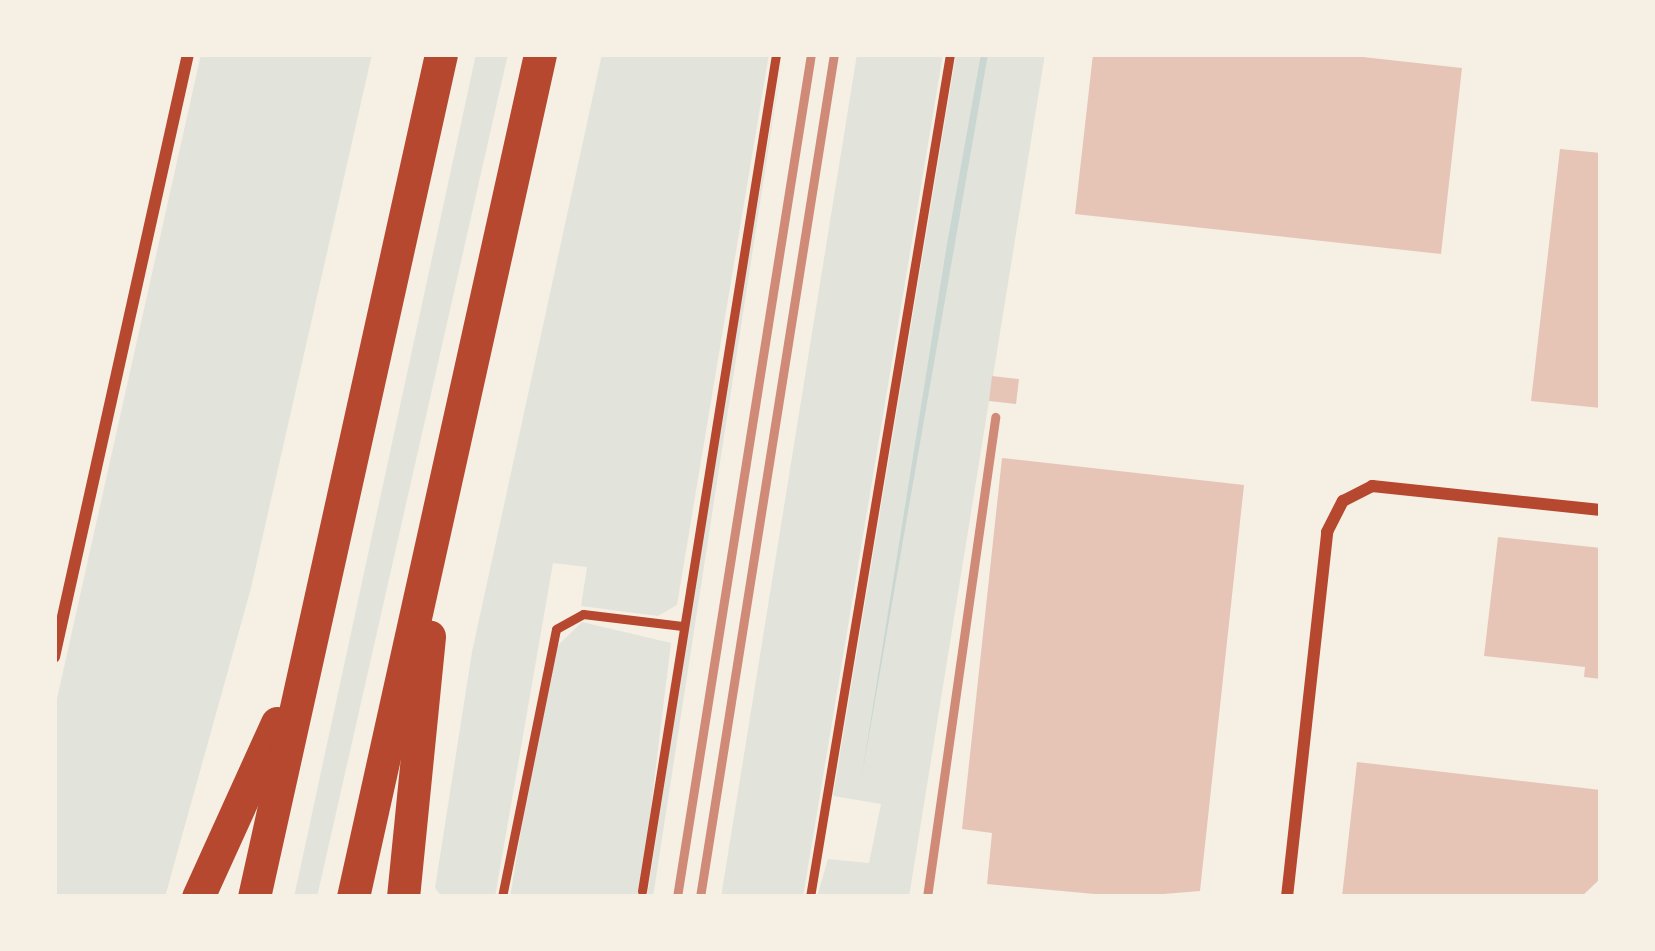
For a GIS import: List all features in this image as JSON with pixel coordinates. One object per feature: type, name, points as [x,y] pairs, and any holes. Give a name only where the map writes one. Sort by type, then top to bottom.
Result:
[{"type":"highway","points":[[254,897],[441,54]]},
{"type":"highway","points":[[353,897],[540,54]]},
{"type":"highway","points":[[403,897],[445,479]]},
{"type":"highway","points":[[198,897],[306,662]]},
{"type":"street","points":[[54,657],[188,54]]},
{"type":"street","points":[[1287,897],[1328,532],[1343,501],[1372,486],[1601,510]]},
{"type":"lane","points":[[642,891],[776,54]]},
{"type":"lane","points":[[810,897],[950,54]]},
{"type":"lane","points":[[502,897],[556,629],[583,614],[682,626]]},
{"type":"shaded area","points":[[201,54],[372,54],[251,588],[165,897],[54,897],[54,712]]},
{"type":"shaded area","points":[[476,54],[508,54],[317,897],[294,897]]},
{"type":"shaded area","points":[[602,54],[769,54],[677,605],[658,616],[581,606],[587,567],[553,563],[495,897],[442,897],[435,888],[472,652]]},
{"type":"shaded area","points":[[783,54],[653,897],[647,897],[712,472]]},
{"type":"shaded area","points":[[857,54],[943,54],[803,897],[721,897]]},
{"type":"shaded area","points":[[956,54],[1045,54],[909,897],[817,897],[828,859],[869,863],[881,804],[833,796]]},
{"type":"shaded area","points":[[981,54],[988,54],[861,781],[947,244]]},
{"type":"shaded area","points":[[582,622],[671,643],[640,897],[510,897],[550,653]]},
{"type":"building","points":[[1093,54],[1336,54],[1462,68],[1441,254],[1075,214]]},
{"type":"building","points":[[1560,149],[1601,153],[1601,408],[1531,401]]},
{"type":"building","points":[[992,376],[1019,379],[1016,404],[989,401]]},
{"type":"building","points":[[1002,458],[1244,485],[1200,891],[1127,897],[987,884],[992,833],[962,829]]},
{"type":"building","points":[[1498,537],[1601,548],[1601,679],[1584,677],[1585,667],[1484,656]]},
{"type":"building","points":[[1357,762],[1601,790],[1601,878],[1581,897],[1342,897]]},
{"type":"railway","points":[[677,897],[811,54]]},
{"type":"railway","points":[[700,897],[834,54]]},
{"type":"railway","points":[[927,897],[995,417]]}]
